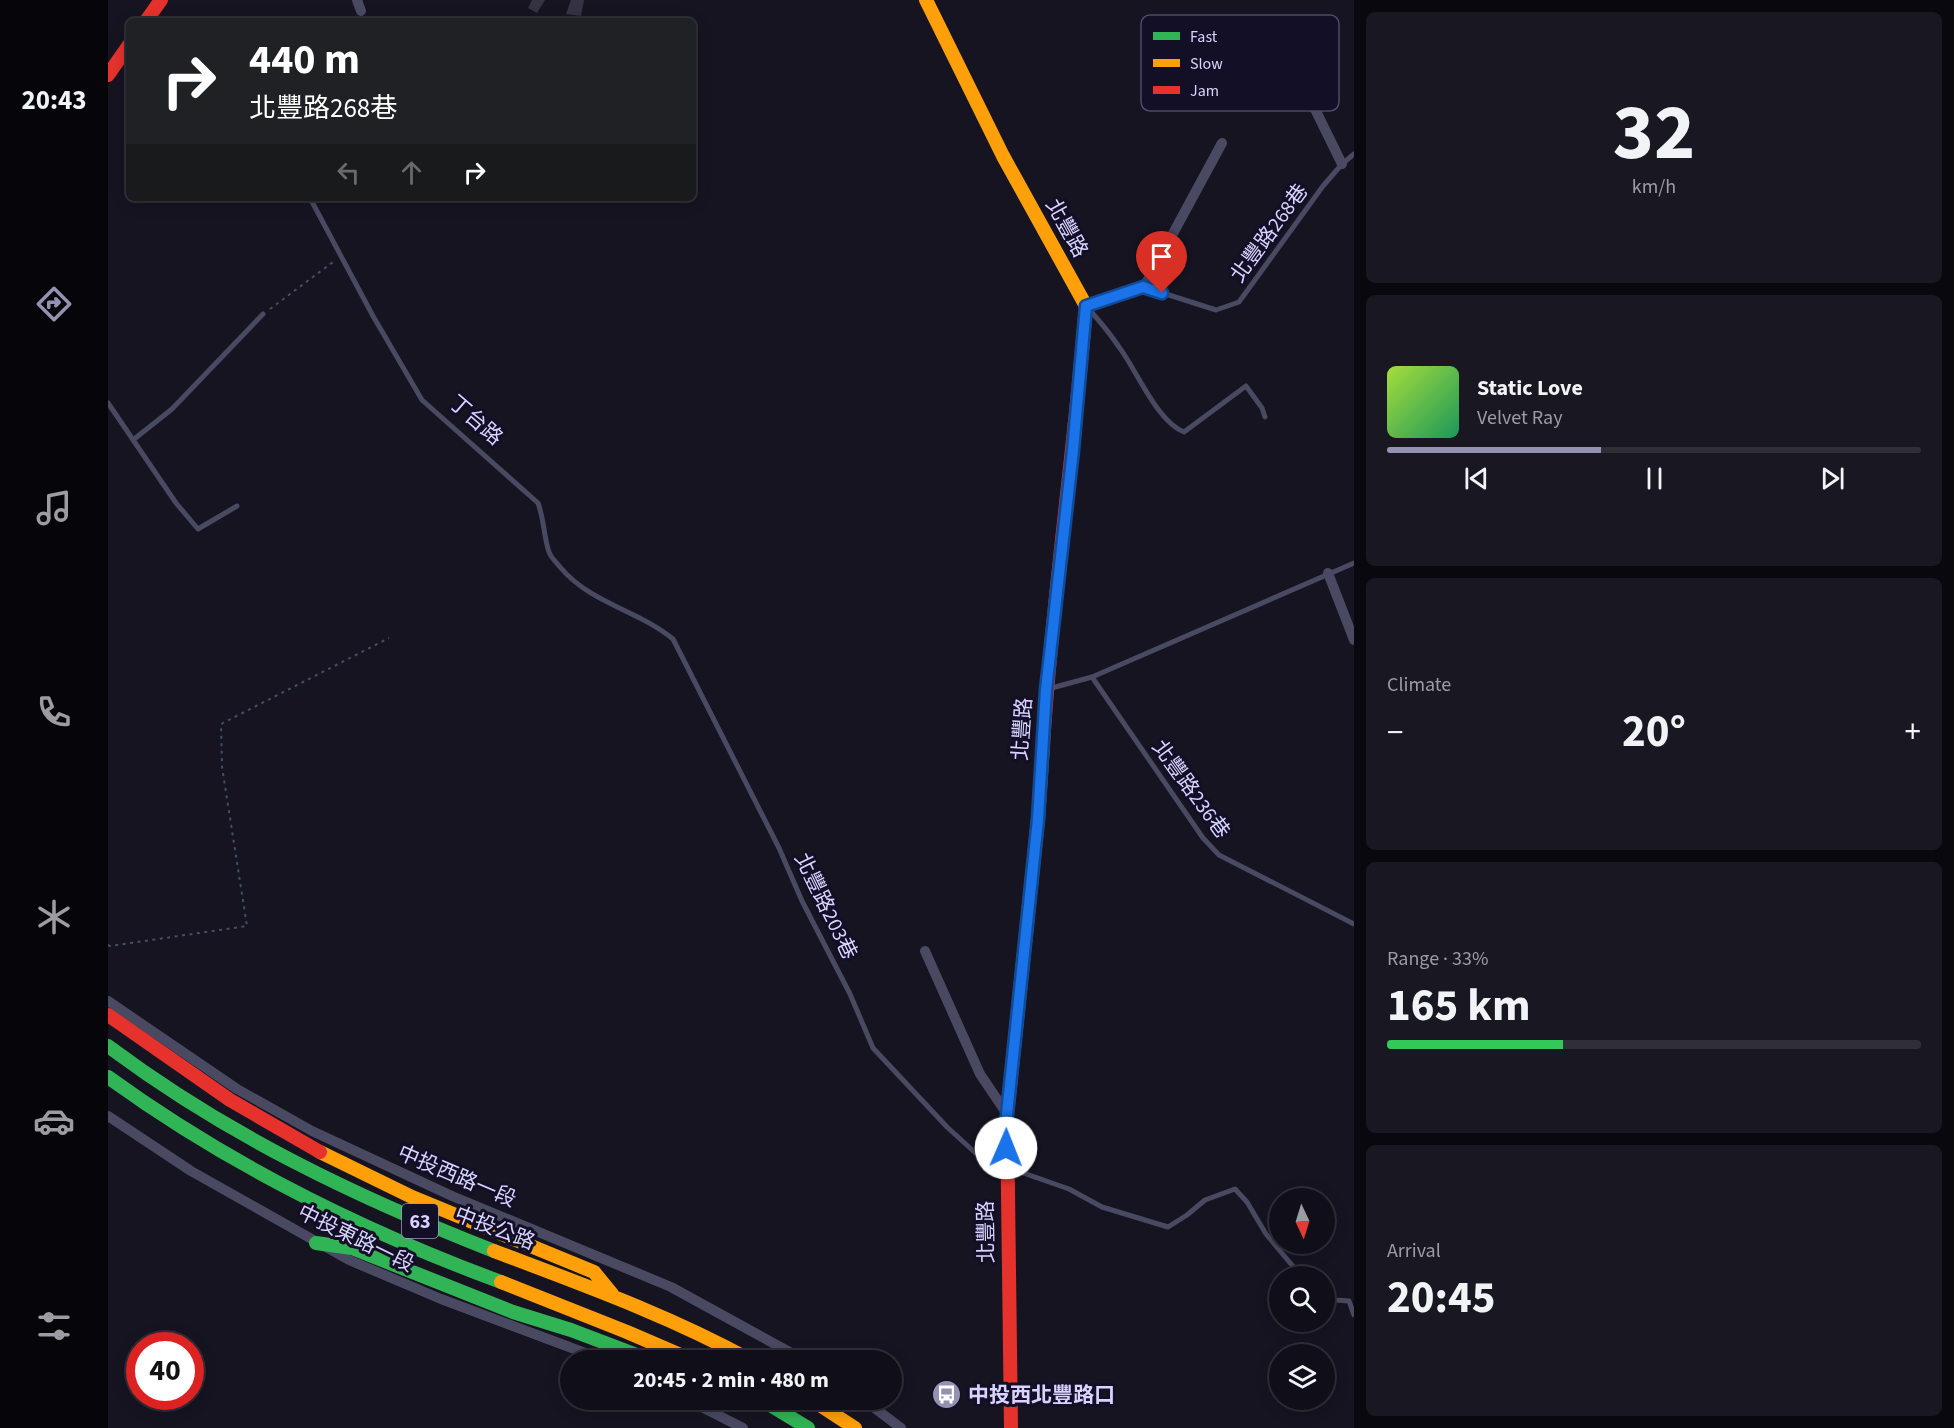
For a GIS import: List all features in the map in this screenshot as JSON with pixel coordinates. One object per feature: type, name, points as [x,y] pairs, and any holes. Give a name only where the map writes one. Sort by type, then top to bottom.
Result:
[{"type":"main road","points":[[148,18],[161,0]]},
{"type":"main road","name":"北豐路","points":[[926,0],[1003,156],[1086,306],[1072,462],[1046,690],[1038,819],[1007,1114],[1011,1428]]},
{"type":"main road","points":[[108,75],[126,49]]},
{"type":"main road","points":[[108,1015],[206,1086],[299,1141],[387,1184],[594,1272],[613,1296]]},
{"type":"main road","name":"中投公路","points":[[108,1046],[156,1082],[257,1144],[334,1182],[486,1248],[678,1323],[731,1350]]},
{"type":"main road","name":"63","points":[[108,1077],[166,1118],[298,1195],[429,1255],[624,1330],[669,1350]]},
{"type":"main road","points":[[316,1243],[352,1248],[513,1312],[571,1330],[624,1350]]},
{"type":"main road","points":[[778,1410],[808,1428]]},
{"type":"main road","points":[[827,1410],[855,1428]]},
{"type":"street","points":[[357,0],[361,11]]},
{"type":"street","points":[[1316,111],[1341,164]]},
{"type":"street","points":[[1143,287],[1222,142]]},
{"type":"street","points":[[1328,573],[1354,640]]},
{"type":"street","points":[[925,951],[980,1074],[1007,1114]]},
{"type":"street","name":"中投西路一段","points":[[108,1001],[237,1089],[312,1131],[452,1196],[671,1287],[786,1350]]},
{"type":"street","name":"中投東路一段","points":[[108,1116],[191,1171],[349,1260],[441,1299],[577,1350]]},
{"type":"street","points":[[708,1410],[743,1428]]},
{"type":"street","points":[[877,1410],[901,1428]]},
{"type":"lane","name":"北豐路268巷","points":[[1143,287],[1216,310],[1239,302],[1341,164],[1354,154]]},
{"type":"lane","name":"丁台路","points":[[312,201],[422,400],[538,503],[544,518],[549,554],[566,574],[605,603],[656,626]]},
{"type":"lane","points":[[1143,287],[1086,306],[1120,347],[1149,398],[1177,430],[1184,432],[1246,386],[1262,408],[1265,417]]},
{"type":"lane","points":[[133,440],[172,409],[263,314]]},
{"type":"lane","points":[[108,403],[176,503],[198,528],[237,506]]},
{"type":"lane","points":[[1046,690],[1092,678],[1354,563]]},
{"type":"lane","name":"北豐路203巷","points":[[656,626],[673,639],[699,689],[779,848],[802,901],[835,963],[873,1048],[948,1127],[981,1158],[1069,1189],[1102,1207],[1168,1227],[1205,1200],[1235,1189],[1248,1202],[1266,1234],[1293,1266]]},
{"type":"lane","name":"北豐路236巷","points":[[1092,678],[1203,838],[1219,855],[1354,924]]},
{"type":"lane","points":[[1335,1299],[1349,1301],[1354,1315]]},
{"type":"path","points":[[263,314],[341,256]]},
{"type":"path","points":[[108,945],[247,926],[222,768],[221,724],[389,638]]},
{"type":"building","points":[[532,0],[545,0],[537,13],[528,8]]},
{"type":"building","points":[[571,0],[584,0],[581,16],[566,14]]},
{"type":"traffic: fast","points":[[1010,1086],[1038,819],[1043,746]]},
{"type":"traffic: fast","points":[[108,1046],[199,1108],[294,1162],[392,1209],[494,1251]]},
{"type":"traffic: fast","points":[[108,1077],[201,1139],[297,1193],[398,1240],[501,1282]]},
{"type":"traffic: fast","points":[[316,1243],[352,1248],[513,1312],[571,1330],[624,1350]]},
{"type":"traffic: fast","points":[[778,1410],[808,1428]]},
{"type":"traffic: slow","points":[[926,0],[1003,156],[1086,306],[1082,351]]},
{"type":"traffic: slow","points":[[320,1152],[412,1197],[594,1272],[612,1294]]},
{"type":"traffic: slow","points":[[494,1251],[656,1314],[731,1350]]},
{"type":"traffic: slow","points":[[501,1282],[669,1350]]},
{"type":"traffic: slow","points":[[827,1410],[855,1428]]},
{"type":"traffic: jam","points":[[148,18],[161,0]]},
{"type":"traffic: jam","points":[[108,75],[126,49]]},
{"type":"traffic: jam","points":[[1043,746],[1082,351]]},
{"type":"traffic: jam","points":[[108,1015],[230,1100],[320,1152]]},
{"type":"traffic: jam","points":[[1010,1086],[1007,1114],[1011,1428]]},
{"type":"place","name":"中投西北豐路口","points":[[947,1395]]},
{"type":"route","points":[[1006,1148],[1007,1114],[1038,819],[1046,690],[1073,450],[1086,306],[1143,287],[1162,293]]}]
